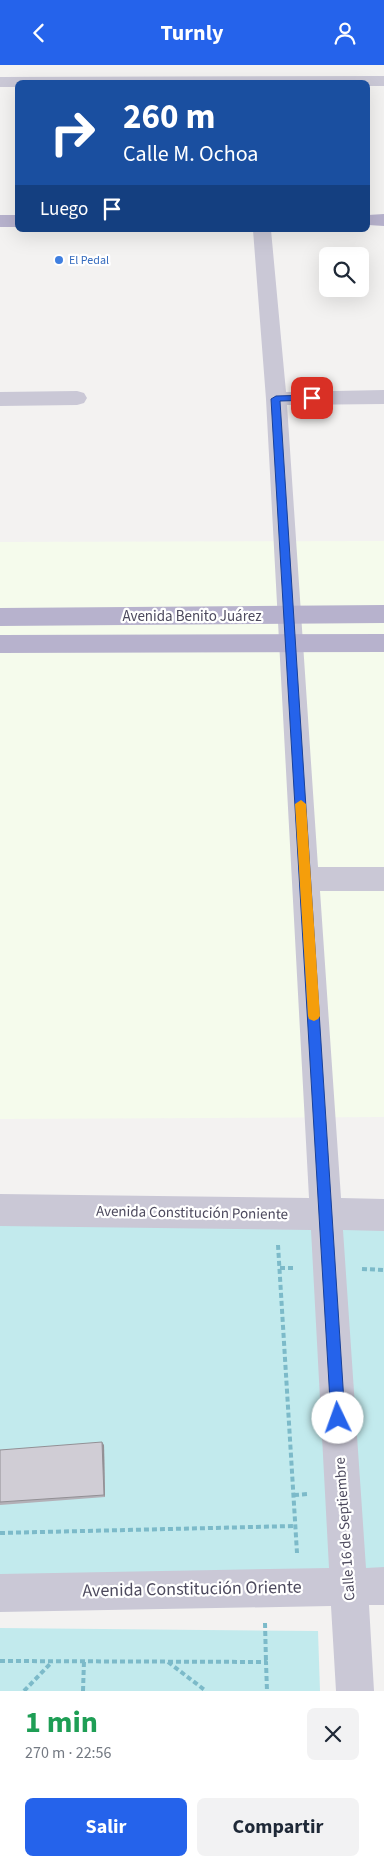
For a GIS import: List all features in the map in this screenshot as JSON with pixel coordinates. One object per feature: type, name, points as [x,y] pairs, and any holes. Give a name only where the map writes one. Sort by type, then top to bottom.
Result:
[{"type":"main road","points":[[370,220],[384,220]]},
{"type":"main road","points":[[0,221],[15,221]]},
{"type":"main road","name":"Avenida Benito Juárez","points":[[0,617],[384,615]]},
{"type":"main road","name":"Avenida Benito Juárez","points":[[0,644],[384,643]]},
{"type":"street","points":[[84,80],[253,76],[358,80]]},
{"type":"street","points":[[370,80],[384,81]]},
{"type":"street","points":[[0,82],[15,82]]},
{"type":"street","name":"Calle 16 de Septiembre","points":[[262,232],[276,399],[326,1215],[366,1586],[355,1691]]},
{"type":"street","points":[[276,399],[384,397]]},
{"type":"street","points":[[0,399],[77,398]]},
{"type":"street","points":[[306,879],[384,879]]},
{"type":"street","name":"Avenida Constitución Poniente","points":[[0,1209],[384,1215]]},
{"type":"street","name":"Avenida Constitución Oriente","points":[[0,1593],[366,1586]]},
{"type":"path","points":[[276,1214],[300,1587]]},
{"type":"path","points":[[0,1533],[295,1526]]},
{"type":"path","points":[[0,1661],[266,1663],[267,1691]]},
{"type":"path","points":[[24,1691],[52,1661]]},
{"type":"path","points":[[83,1691],[84,1661]]},
{"type":"path","points":[[167,1662],[206,1691]]},
{"type":"shaded area","points":[[384,541],[384,1117],[0,1119],[0,542]]},
{"type":"shaded area","points":[[0,1214],[384,1215],[384,1586],[0,1592]]},
{"type":"shaded area","points":[[0,1628],[318,1631],[320,1691],[0,1691]]},
{"type":"building","points":[[102,1442],[104,1495],[0,1502],[0,1450]]},
{"type":"slow traffic","points":[[301,804],[314,1016]]},
{"type":"place","name":"El Pedal","points":[[59,260]]},
{"type":"route","points":[[312,398],[276,399],[338,1418]]}]
